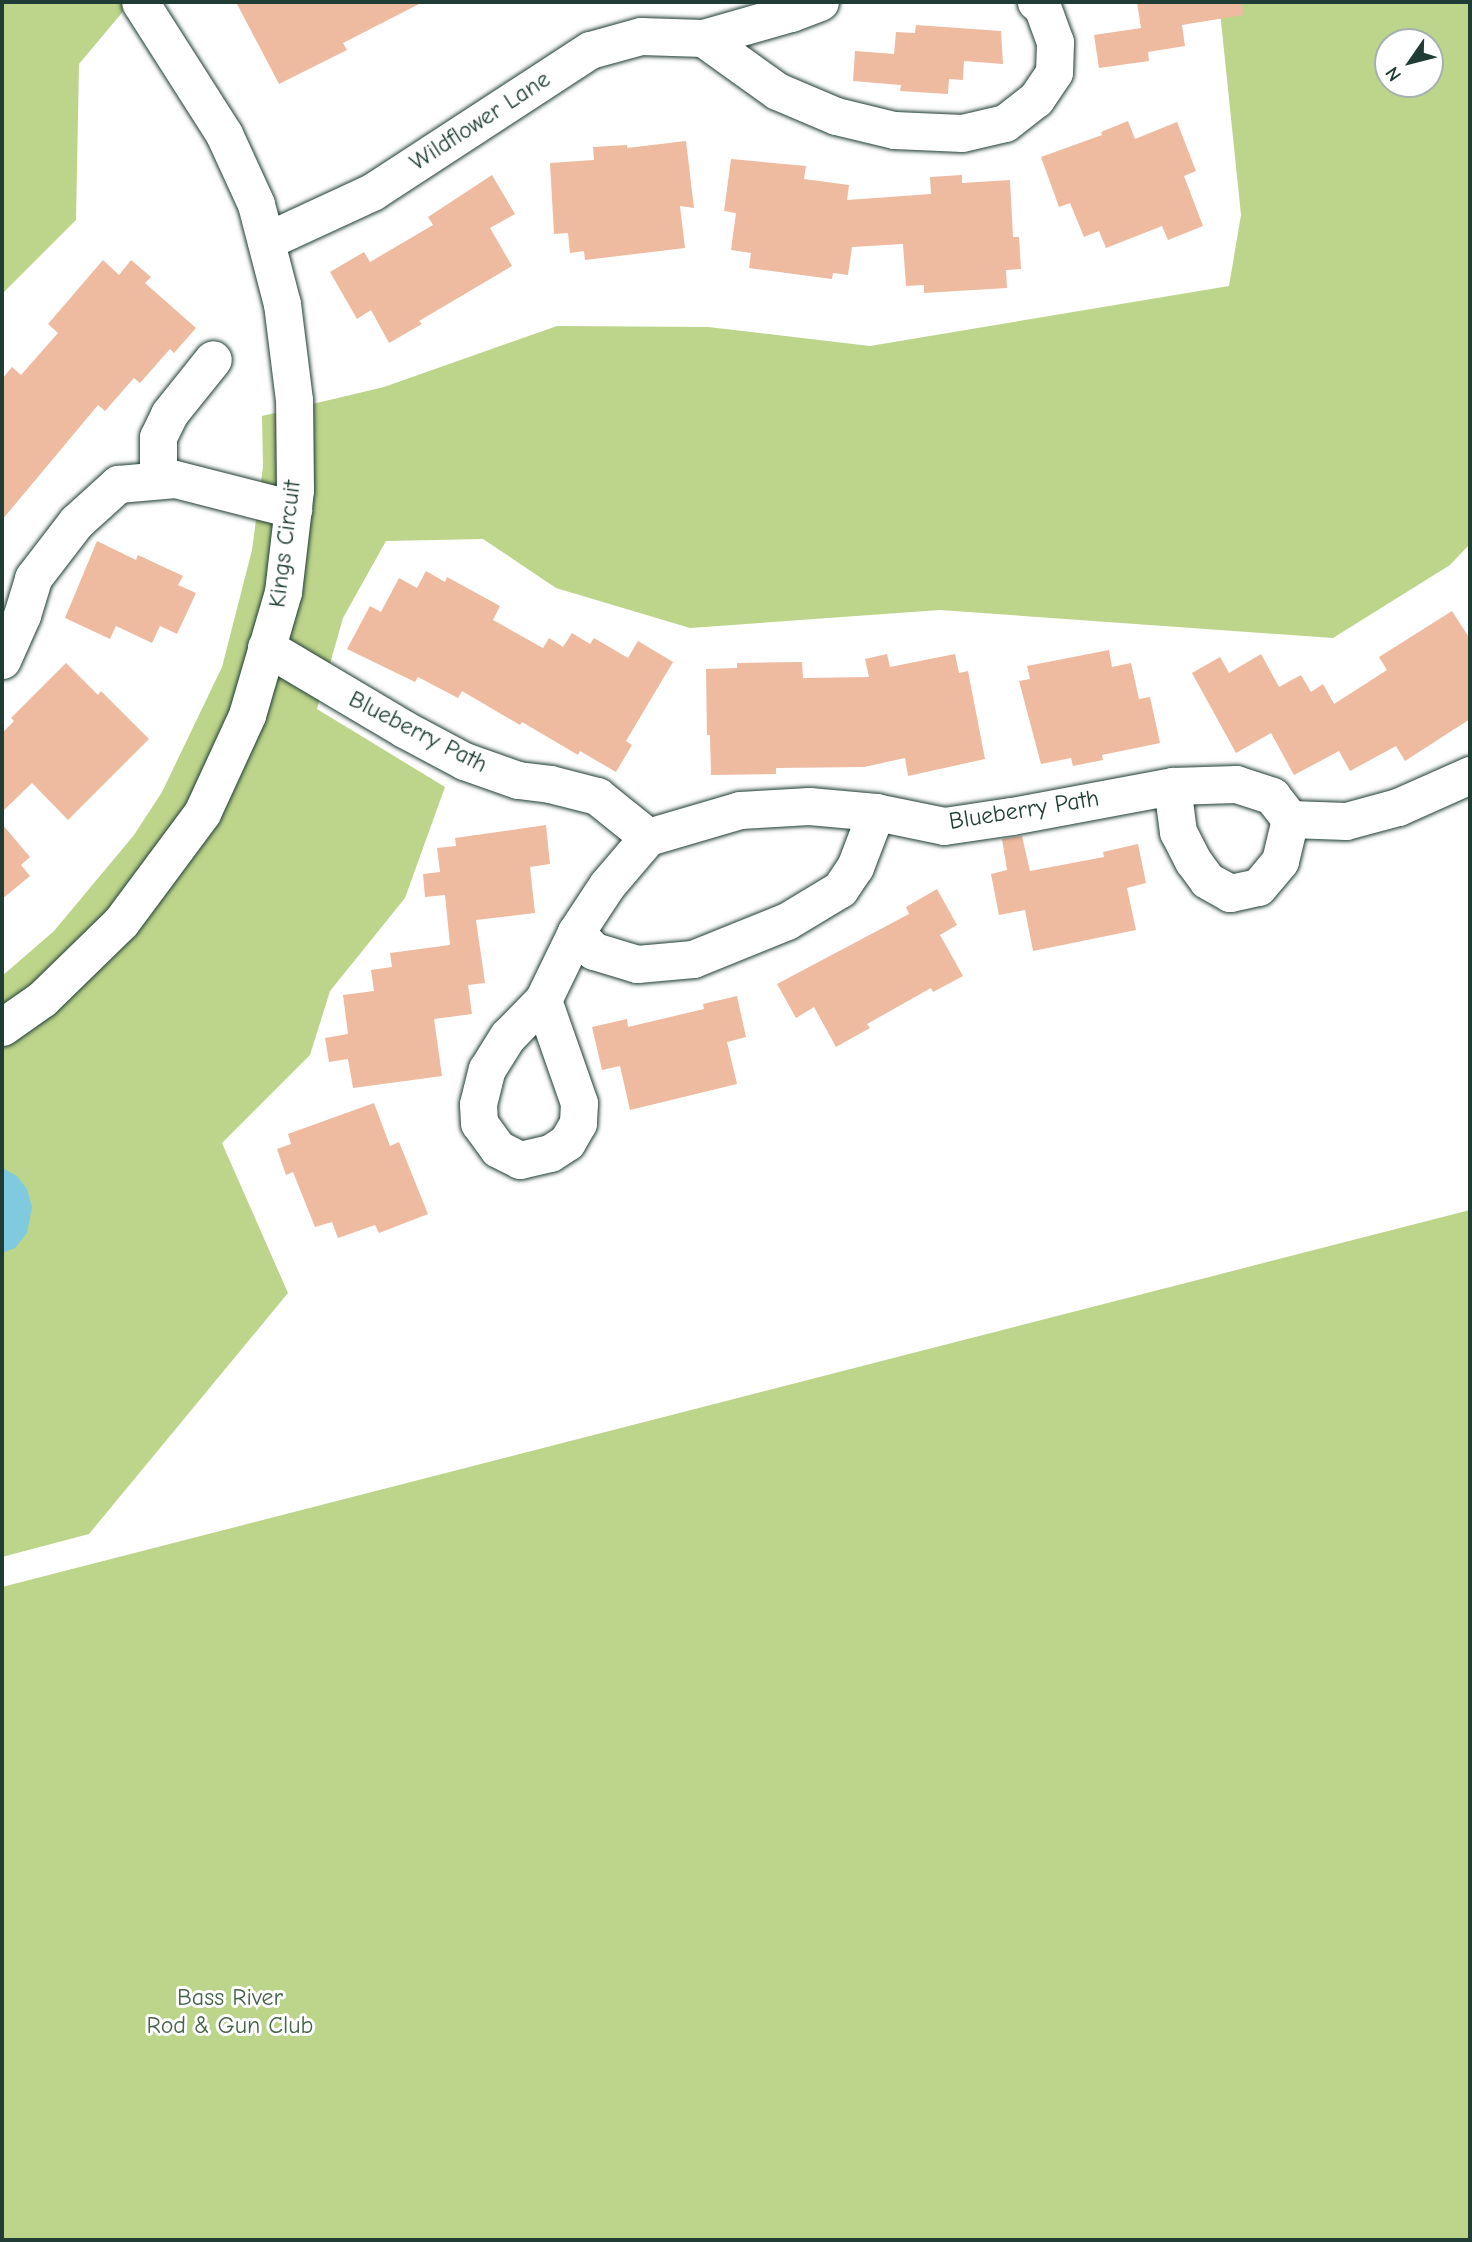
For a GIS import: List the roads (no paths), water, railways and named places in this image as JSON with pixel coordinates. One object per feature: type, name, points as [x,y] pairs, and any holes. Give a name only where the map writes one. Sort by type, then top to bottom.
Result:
[{"type":"street","name":"Kings Circuit","points":[[2,1027],[42,999],[121,922],[202,813],[247,715],[283,592],[293,509],[294,400],[282,304],[256,204],[224,134],[140,2]]},
{"type":"street","name":"Wildflower Lane","points":[[266,241],[372,192],[590,50],[642,36],[703,38],[820,2]]},
{"type":"street","points":[[703,38],[777,91],[836,116],[894,130],[962,133],[1006,123],[1036,99],[1054,72],[1055,42],[1042,7],[1035,2]]},
{"type":"street","points":[[158,478],[158,437],[169,414],[213,359]]},
{"type":"street","points":[[2,660],[22,615],[17,585],[76,522],[118,484],[158,478],[175,479],[293,509]]},
{"type":"street","name":"Blueberry Path","points":[[266,647],[404,729],[464,761],[518,780],[550,783],[597,796],[648,837],[740,810],[809,806],[876,812],[944,826],[1172,786],[1236,784],[1272,796],[1290,820]]},
{"type":"street","points":[[1172,786],[1178,832],[1193,861],[1207,880],[1230,893],[1258,887],[1280,861],[1290,820],[1346,821],[1398,807],[1470,775]]},
{"type":"street","points":[[576,932],[594,951],[637,964],[693,959],[787,921],[840,889],[855,867],[876,812]]},
{"type":"street","points":[[543,1000],[576,932],[607,885],[648,837]]},
{"type":"water","points":[[2,1168],[17,1176],[27,1189],[32,1207],[27,1233],[15,1248],[2,1253]]},
{"type":"park label","name":"Bass River Rod & Gun Club","points":[[230,2012]]}]
